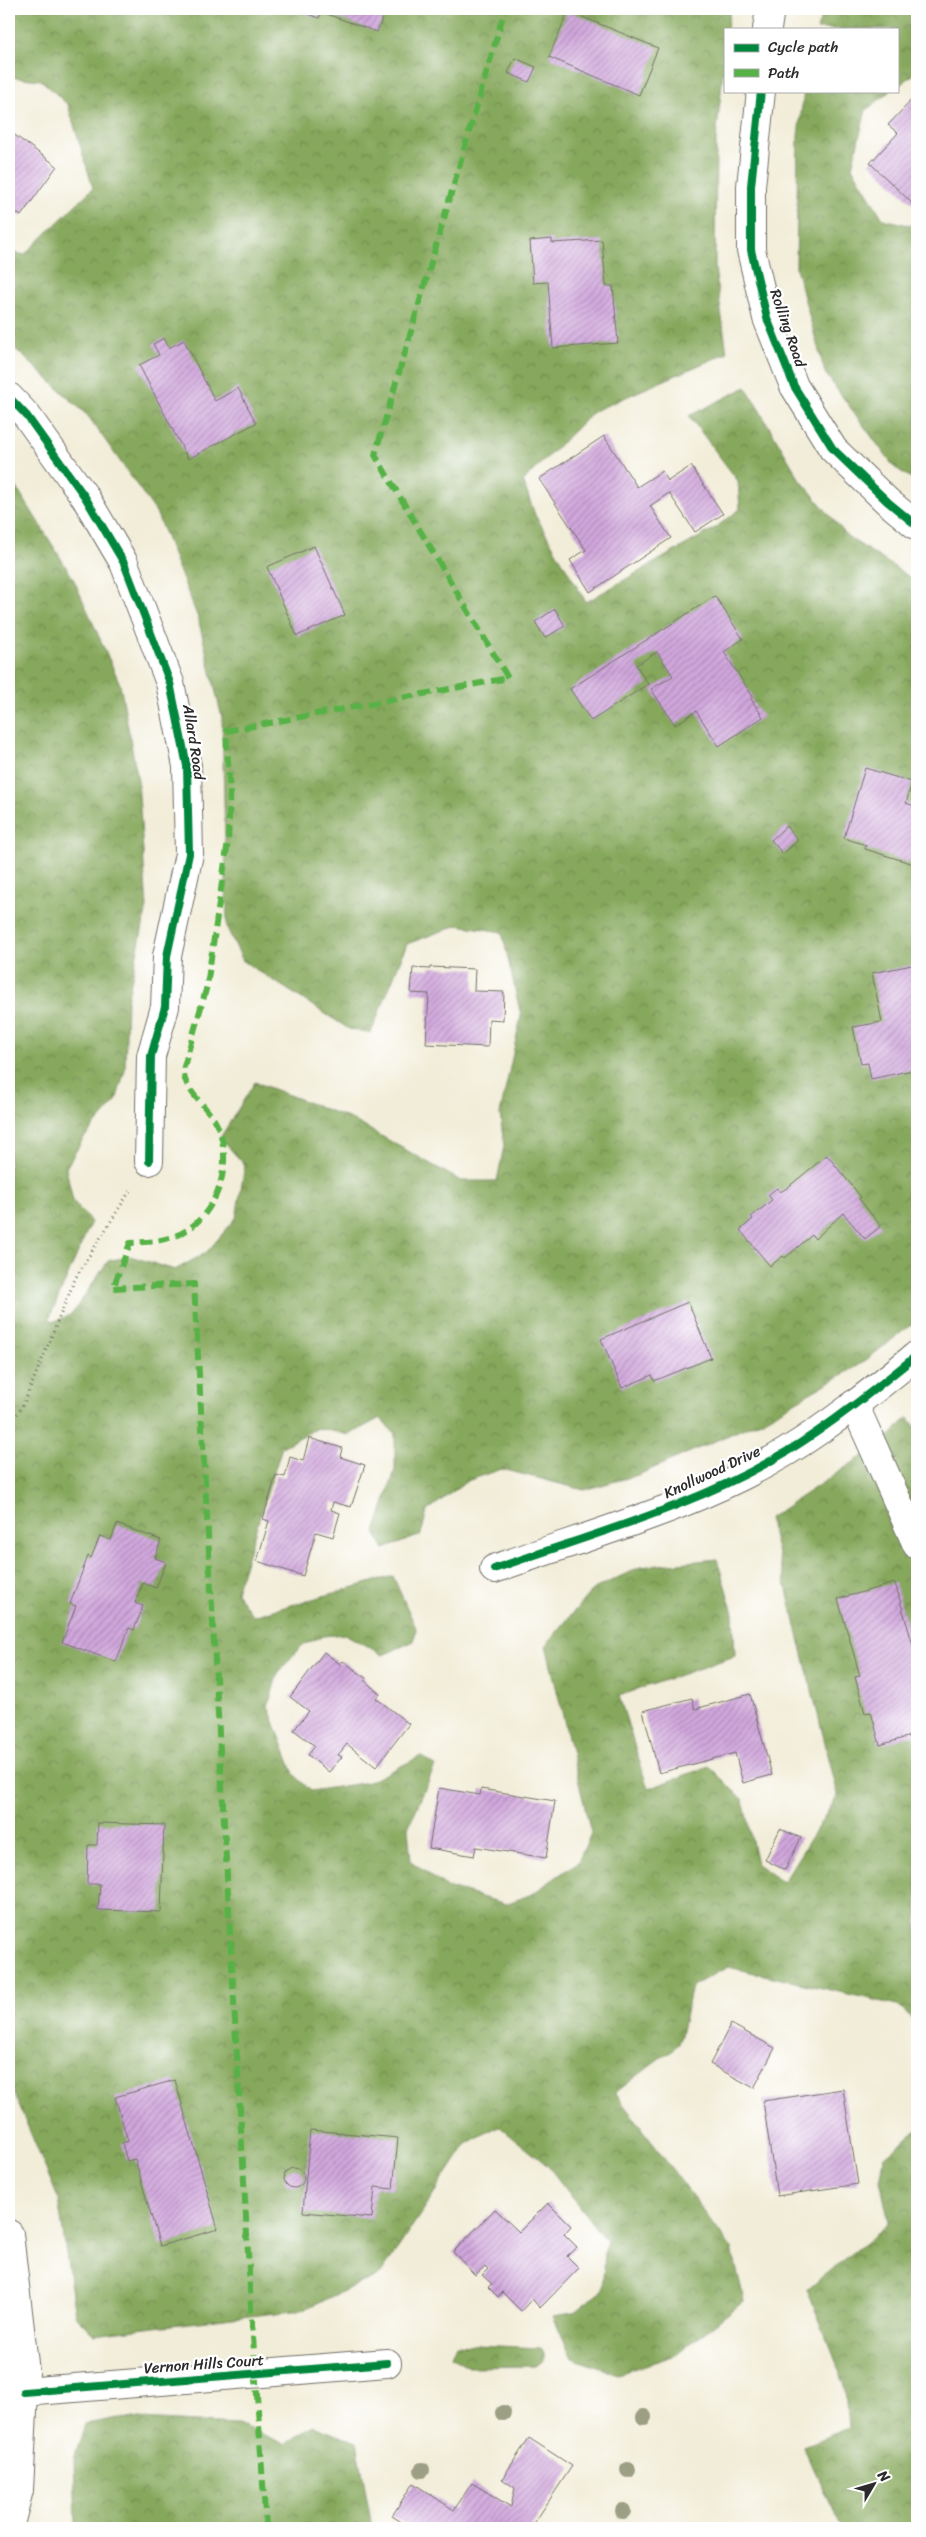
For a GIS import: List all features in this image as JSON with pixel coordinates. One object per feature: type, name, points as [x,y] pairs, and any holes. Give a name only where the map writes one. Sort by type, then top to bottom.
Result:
[{"type":"street","points":[[767,28],[770,9]]},
{"type":"street","name":"Rolling Road","points":[[761,92],[750,186],[751,250],[767,318],[794,386],[833,448],[888,502],[917,526]]},
{"type":"street","name":"Allard Road","points":[[9,398],[27,416],[85,497],[124,563],[170,683],[187,766],[189,854],[167,956],[164,1007],[151,1056],[149,1161]]},
{"type":"street","name":"Knollwood Drive","points":[[494,1569],[698,1496],[786,1452],[854,1404],[917,1355]]},
{"type":"street","points":[[854,1404],[917,1545]]},
{"type":"street","points":[[9,2234],[25,2372],[18,2490],[10,2528]]},
{"type":"street","name":"Vernon Hills Court","points":[[24,2392],[387,2363]]},
{"type":"path","points":[[9,1427],[24,1402],[76,1277],[149,1161]]},
{"type":"green space","points":[[9,9],[730,9],[727,28],[724,28],[724,64],[716,140],[715,268],[727,353],[594,411],[523,481],[535,515],[586,602],[715,528],[740,509],[738,481],[689,416],[746,387],[799,478],[847,536],[917,582],[917,1320],[861,1364],[765,1419],[638,1475],[584,1490],[502,1469],[467,1481],[427,1511],[421,1535],[384,1549],[375,1533],[395,1470],[395,1434],[380,1418],[349,1435],[317,1428],[282,1447],[236,1592],[253,1616],[393,1576],[416,1628],[414,1641],[383,1655],[345,1634],[323,1636],[301,1646],[278,1673],[268,1706],[294,1774],[311,1791],[369,1782],[421,1756],[435,1766],[408,1828],[411,1861],[446,1887],[506,1904],[532,1894],[578,1862],[591,1833],[546,1645],[592,1590],[640,1567],[717,1559],[733,1613],[735,1656],[619,1696],[648,1789],[709,1766],[743,1800],[757,1864],[783,1882],[838,1795],[769,1518],[884,1442],[908,1417],[917,1429],[917,2023],[897,2005],[728,1967],[692,1986],[679,2044],[615,2093],[732,2249],[744,2301],[676,2355],[618,2374],[572,2358],[553,2316],[573,2313],[602,2290],[606,2241],[548,2166],[499,2126],[467,2143],[381,2274],[302,2310],[94,2334],[75,2315],[58,2198],[9,2082],[9,475],[73,578],[120,684],[138,781],[147,907],[127,1001],[125,1070],[116,1101],[83,1139],[66,1168],[73,1201],[91,1222],[49,1319],[55,1321],[72,1314],[108,1261],[130,1256],[175,1270],[207,1252],[236,1218],[245,1165],[220,1138],[255,1082],[351,1119],[461,1181],[497,1181],[504,1146],[500,1114],[521,1016],[502,932],[458,925],[407,944],[371,1033],[349,1029],[243,961],[227,928],[222,718],[198,618],[156,512],[88,416],[9,343],[9,251],[24,255],[93,188],[68,105],[41,80],[9,77]]},
{"type":"green space","points":[[824,9],[917,9],[917,72],[898,86],[898,28],[817,28]]},
{"type":"green space","points":[[804,92],[890,92],[866,110],[852,167],[883,219],[917,227],[917,482],[894,467],[825,373],[796,268],[798,136]]},
{"type":"green space","points":[[917,2130],[917,2446],[912,2461],[913,2528],[842,2528],[803,2446],[849,2428],[846,2389],[807,2289],[889,2223],[880,2180],[885,2156]]},
{"type":"green space","points":[[456,2344],[541,2348],[544,2359],[535,2366],[469,2367],[451,2356]]},
{"type":"green space","points":[[118,2418],[238,2424],[285,2444],[313,2426],[357,2442],[372,2528],[76,2528],[74,2459],[85,2424]]},
{"type":"building","points":[[293,9],[386,9],[377,32],[321,12],[319,18]]},
{"type":"building","points":[[568,11],[658,48],[639,95],[549,57]]},
{"type":"building","points":[[515,58],[536,67],[529,82],[508,73]]},
{"type":"building","points":[[917,94],[917,202],[914,205],[870,163],[898,133],[888,125]]},
{"type":"building","points":[[9,131],[57,166],[21,216],[9,207]]},
{"type":"building","points":[[552,239],[552,243],[602,240],[606,286],[613,286],[618,343],[553,348],[548,282],[533,283],[530,241]]},
{"type":"building","points":[[164,338],[169,348],[184,340],[215,401],[238,388],[256,423],[188,459],[139,365],[159,355],[153,344]]},
{"type":"building","points":[[604,436],[637,487],[662,471],[668,481],[691,466],[723,514],[695,532],[669,493],[650,506],[671,538],[590,592],[570,560],[586,550],[539,479]]},
{"type":"building","points":[[314,546],[345,615],[297,636],[267,567]]},
{"type":"building","points":[[715,596],[743,639],[724,652],[753,697],[751,699],[763,717],[719,746],[696,711],[675,725],[651,689],[673,676],[657,652],[636,665],[648,684],[591,721],[570,689]]},
{"type":"building","points":[[555,609],[565,626],[545,638],[535,622]]},
{"type":"building","points":[[865,768],[912,782],[906,803],[917,807],[917,865],[865,849],[866,845],[844,838]]},
{"type":"building","points":[[786,826],[798,840],[783,854],[771,840]]},
{"type":"building","points":[[917,964],[917,1069],[871,1079],[868,1063],[861,1064],[853,1027],[882,1022],[872,973]]},
{"type":"building","points":[[430,967],[475,969],[474,991],[504,992],[503,1020],[489,1019],[488,1047],[426,1044],[429,994],[411,993],[413,968],[430,969]]},
{"type":"building","points":[[827,1155],[861,1197],[859,1199],[881,1226],[865,1239],[843,1213],[815,1239],[812,1235],[785,1258],[783,1256],[770,1266],[740,1230],[753,1219],[751,1217],[772,1200],[768,1195],[777,1188],[780,1192],[787,1188]]},
{"type":"building","points":[[688,1302],[711,1358],[654,1381],[652,1375],[622,1388],[601,1339]]},
{"type":"building","points":[[309,1438],[342,1448],[340,1457],[365,1465],[351,1507],[333,1502],[331,1510],[340,1513],[333,1537],[316,1532],[303,1576],[257,1561],[269,1521],[263,1519],[276,1475],[285,1477],[290,1457],[303,1461]]},
{"type":"building","points":[[117,1524],[161,1540],[155,1558],[166,1562],[156,1588],[143,1583],[135,1603],[143,1606],[134,1630],[129,1628],[116,1662],[62,1642],[76,1606],[70,1604],[88,1556],[91,1558],[100,1536],[111,1540]]},
{"type":"building","points":[[895,1583],[917,1659],[917,1734],[880,1745],[871,1712],[865,1713],[855,1677],[860,1676],[838,1599]]},
{"type":"building","points":[[324,1652],[340,1664],[343,1661],[366,1678],[364,1680],[380,1694],[376,1698],[409,1724],[376,1767],[347,1744],[338,1755],[342,1757],[329,1772],[308,1755],[315,1746],[294,1730],[309,1711],[290,1697]]},
{"type":"building","points":[[750,1694],[772,1775],[743,1783],[735,1753],[659,1773],[643,1711],[692,1698],[695,1709]]},
{"type":"building","points":[[439,1788],[480,1795],[481,1789],[555,1801],[546,1858],[476,1847],[474,1856],[429,1848]]},
{"type":"building","points":[[98,1823],[164,1825],[161,1912],[98,1910],[100,1884],[87,1884],[88,1845],[97,1845]]},
{"type":"building","points":[[780,1829],[801,1838],[785,1870],[765,1860]]},
{"type":"building","points":[[731,2024],[775,2048],[754,2088],[710,2064]]},
{"type":"building","points":[[175,2080],[218,2229],[160,2246],[135,2159],[127,2161],[122,2143],[128,2141],[115,2097]]},
{"type":"building","points":[[843,2089],[858,2184],[777,2196],[763,2101]]},
{"type":"building","points":[[310,2130],[398,2138],[393,2189],[375,2187],[372,2218],[303,2212]]},
{"type":"building","points":[[294,2168],[301,2171],[304,2178],[301,2185],[294,2188],[287,2185],[284,2178],[287,2171]]},
{"type":"building","points":[[548,2203],[571,2226],[564,2234],[577,2247],[567,2256],[579,2268],[540,2308],[532,2299],[521,2311],[502,2292],[498,2297],[488,2287],[492,2284],[482,2275],[488,2269],[485,2266],[475,2275],[453,2252],[495,2209],[519,2232]]},
{"type":"building","points":[[529,2438],[572,2466],[531,2528],[411,2528],[392,2516],[413,2483],[454,2510],[472,2483],[511,2507],[515,2488],[502,2479]]},
{"type":"marked path","points":[[266,2528],[251,2307],[194,1284],[113,1288],[130,1243],[164,1239],[189,1229],[211,1205],[222,1175],[223,1142],[218,1127],[188,1086],[183,1070],[207,986],[228,841],[230,794],[226,731],[508,678],[375,455],[505,9]]},
{"type":"cycle path","points":[[761,92],[751,186],[751,250],[767,318],[794,386],[833,449],[888,502],[917,526]]},
{"type":"cycle path","points":[[9,397],[27,416],[85,497],[124,563],[170,683],[187,766],[189,854],[167,956],[165,1007],[151,1056],[149,1161]]},
{"type":"cycle path","points":[[494,1569],[680,1504],[752,1471],[820,1430],[917,1355]]},
{"type":"cycle path","points":[[24,2392],[387,2363]]}]
